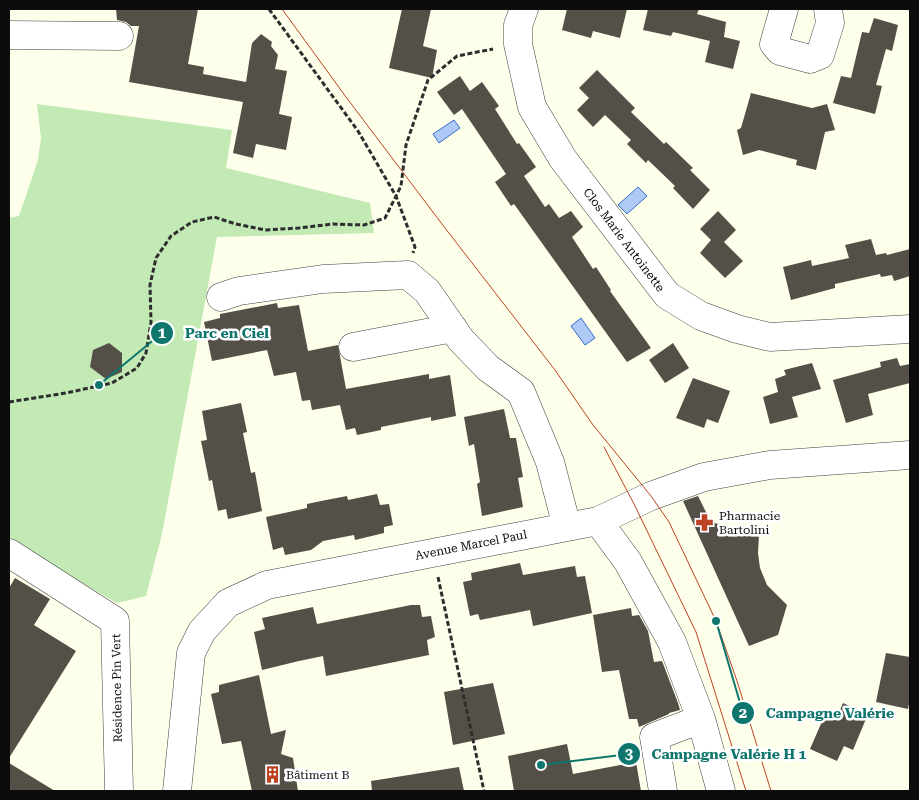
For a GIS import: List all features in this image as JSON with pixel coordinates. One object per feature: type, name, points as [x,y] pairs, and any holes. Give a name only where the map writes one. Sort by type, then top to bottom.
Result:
[{"type":"street","name":"Clos Marie Antoinette","points":[[524,9],[518,25],[518,44],[532,107],[563,159],[667,295],[701,316],[737,329],[770,337],[910,329]]},
{"type":"street","points":[[784,9],[774,44],[780,51],[810,59],[820,55],[830,23],[828,9]]},
{"type":"street","points":[[9,35],[119,36]]},
{"type":"street","points":[[221,297],[239,291],[323,279],[408,275],[427,291],[461,340],[488,368],[521,392],[550,462],[567,527]]},
{"type":"street","points":[[352,347],[453,328]]},
{"type":"street","name":"Avenue Marcel Paul","points":[[177,791],[191,653],[202,631],[228,603],[267,585],[598,521],[650,496],[704,478],[770,465],[910,455]]},
{"type":"street","points":[[598,521],[628,562],[672,642],[701,719],[721,791]]},
{"type":"street","name":"Résidence Pin Vert","points":[[9,553],[115,621],[119,791]]},
{"type":"street","points":[[663,791],[654,737],[701,719]]},
{"type":"path","points":[[269,9],[358,131],[396,196],[415,247],[408,275]]},
{"type":"path","points":[[400,186],[406,145],[428,80],[457,56],[518,44]]},
{"type":"path","points":[[432,553],[484,791]]},
{"type":"green space","points":[[37,104],[232,130],[226,168],[370,203],[374,233],[217,237],[162,534],[146,596],[117,603],[9,541],[9,218],[19,216],[38,160],[41,138]]},
{"type":"water","points":[[454,120],[460,128],[439,143],[433,134]]},
{"type":"water","points":[[638,187],[647,196],[627,214],[618,205]]},
{"type":"water","points":[[581,318],[595,338],[585,345],[571,326]]},
{"type":"building","points":[[116,9],[198,9],[188,64],[204,67],[203,74],[246,82],[252,43],[261,34],[272,42],[271,46],[278,55],[275,69],[287,71],[279,114],[292,117],[286,150],[256,144],[253,158],[233,153],[243,102],[129,82],[139,26],[131,26],[126,22],[117,20]]},
{"type":"building","points":[[402,9],[431,9],[423,46],[437,50],[432,78],[389,68]]},
{"type":"building","points":[[567,9],[627,9],[620,38],[593,31],[591,38],[562,30]]},
{"type":"building","points":[[648,9],[699,9],[697,14],[726,22],[724,37],[740,41],[733,69],[705,62],[710,41],[673,32],[671,36],[643,30]]},
{"type":"building","points":[[874,18],[898,25],[892,51],[886,49],[876,85],[882,86],[875,114],[833,103],[841,76],[851,78],[862,32],[869,33]]},
{"type":"building","points":[[597,70],[635,108],[631,112],[664,144],[666,142],[693,168],[690,170],[710,190],[693,209],[673,188],[675,186],[648,160],[646,163],[627,144],[631,140],[605,115],[593,127],[577,110],[589,98],[579,88]]},
{"type":"building","points":[[460,76],[470,91],[482,82],[499,106],[495,109],[517,144],[519,143],[536,167],[524,176],[545,207],[549,204],[559,218],[571,211],[583,227],[572,237],[593,269],[596,267],[610,291],[651,348],[627,362],[514,204],[511,206],[495,182],[506,174],[462,109],[454,115],[437,92]]},
{"type":"building","points":[[751,93],[812,108],[827,104],[835,130],[825,132],[816,170],[796,165],[797,160],[759,150],[743,155],[737,130],[741,128]]},
{"type":"building","points":[[718,211],[736,230],[724,242],[743,261],[725,278],[700,253],[711,240],[700,229]]},
{"type":"building","points":[[871,239],[876,255],[886,253],[887,255],[910,249],[910,276],[894,281],[892,275],[881,277],[880,274],[835,284],[835,288],[791,300],[783,267],[811,260],[812,266],[849,258],[845,245]]},
{"type":"building","points":[[277,303],[278,308],[299,305],[308,351],[338,345],[346,389],[429,374],[429,379],[450,375],[456,416],[431,421],[431,417],[381,427],[381,430],[357,435],[355,428],[346,430],[340,405],[312,410],[310,400],[302,401],[296,372],[274,376],[267,350],[212,361],[204,322],[220,318],[220,314]]},
{"type":"building","points":[[109,343],[122,353],[122,372],[106,379],[90,367],[93,350]]},
{"type":"building","points":[[673,343],[689,368],[665,383],[649,360]]},
{"type":"building","points":[[897,358],[900,366],[910,364],[910,383],[868,394],[873,415],[846,423],[833,380],[881,367],[880,362]]},
{"type":"building","points":[[812,363],[821,389],[792,397],[798,417],[770,424],[763,397],[778,392],[775,379],[786,375],[784,370]]},
{"type":"building","points":[[693,378],[730,391],[718,423],[707,419],[704,428],[676,418]]},
{"type":"building","points":[[241,403],[247,432],[243,433],[251,473],[255,472],[262,511],[228,519],[226,509],[218,511],[212,480],[209,481],[201,441],[207,440],[202,411]]},
{"type":"building","points":[[504,409],[510,438],[516,438],[523,477],[518,478],[523,507],[482,516],[477,484],[480,482],[474,444],[469,446],[464,417]]},
{"type":"building","points":[[377,494],[380,505],[389,504],[393,525],[384,527],[384,533],[355,540],[354,535],[323,541],[311,550],[285,555],[283,547],[273,550],[266,517],[307,508],[307,504],[321,501],[347,496],[348,500]]},
{"type":"building","points":[[698,496],[711,522],[759,535],[758,553],[760,568],[767,585],[787,605],[778,635],[749,646],[683,501]]},
{"type":"building","points":[[520,563],[523,575],[575,566],[577,577],[585,576],[592,613],[533,626],[530,610],[480,620],[478,614],[470,616],[463,582],[472,580],[471,573]]},
{"type":"building","points":[[15,578],[50,599],[34,625],[76,651],[9,758],[9,588]]},
{"type":"building","points":[[411,605],[420,605],[422,617],[431,616],[435,637],[427,640],[429,655],[326,676],[323,656],[262,670],[254,632],[265,629],[262,618],[313,607],[317,624]]},
{"type":"building","points":[[631,608],[632,616],[639,615],[648,631],[654,662],[662,661],[680,710],[639,727],[637,719],[629,719],[619,670],[602,672],[593,615]]},
{"type":"building","points":[[886,653],[910,657],[910,699],[908,709],[876,702]]},
{"type":"building","points":[[259,675],[271,734],[286,730],[281,754],[293,758],[298,791],[252,791],[241,741],[222,744],[211,694],[219,692],[219,685]]},
{"type":"building","points":[[493,683],[505,734],[453,745],[444,692]]},
{"type":"building","points":[[843,703],[868,714],[853,750],[844,746],[837,761],[810,749],[827,710],[838,715]]},
{"type":"building","points":[[567,744],[573,774],[636,762],[641,791],[514,791],[508,756]]},
{"type":"building","points":[[9,763],[55,791],[9,791]]},
{"type":"building","points":[[459,767],[464,791],[372,791],[371,781]]},
{"type":"tram line","points":[[282,9],[445,228],[555,370],[593,425],[651,496],[669,522],[716,621],[737,681],[771,791]]},
{"type":"tram line","points":[[604,447],[696,632],[746,791]]},
{"type":"place","name":"Parc en Ciel","points":[[99,385]]},
{"type":"place","name":"Pharmacie Bartolini","points":[[705,523]]},
{"type":"place","name":"Campagne Valérie","points":[[716,621]]},
{"type":"place","name":"Campagne Valérie H 1","points":[[541,765]]},
{"type":"place","name":"Bâtiment B","points":[[272,775]]}]
